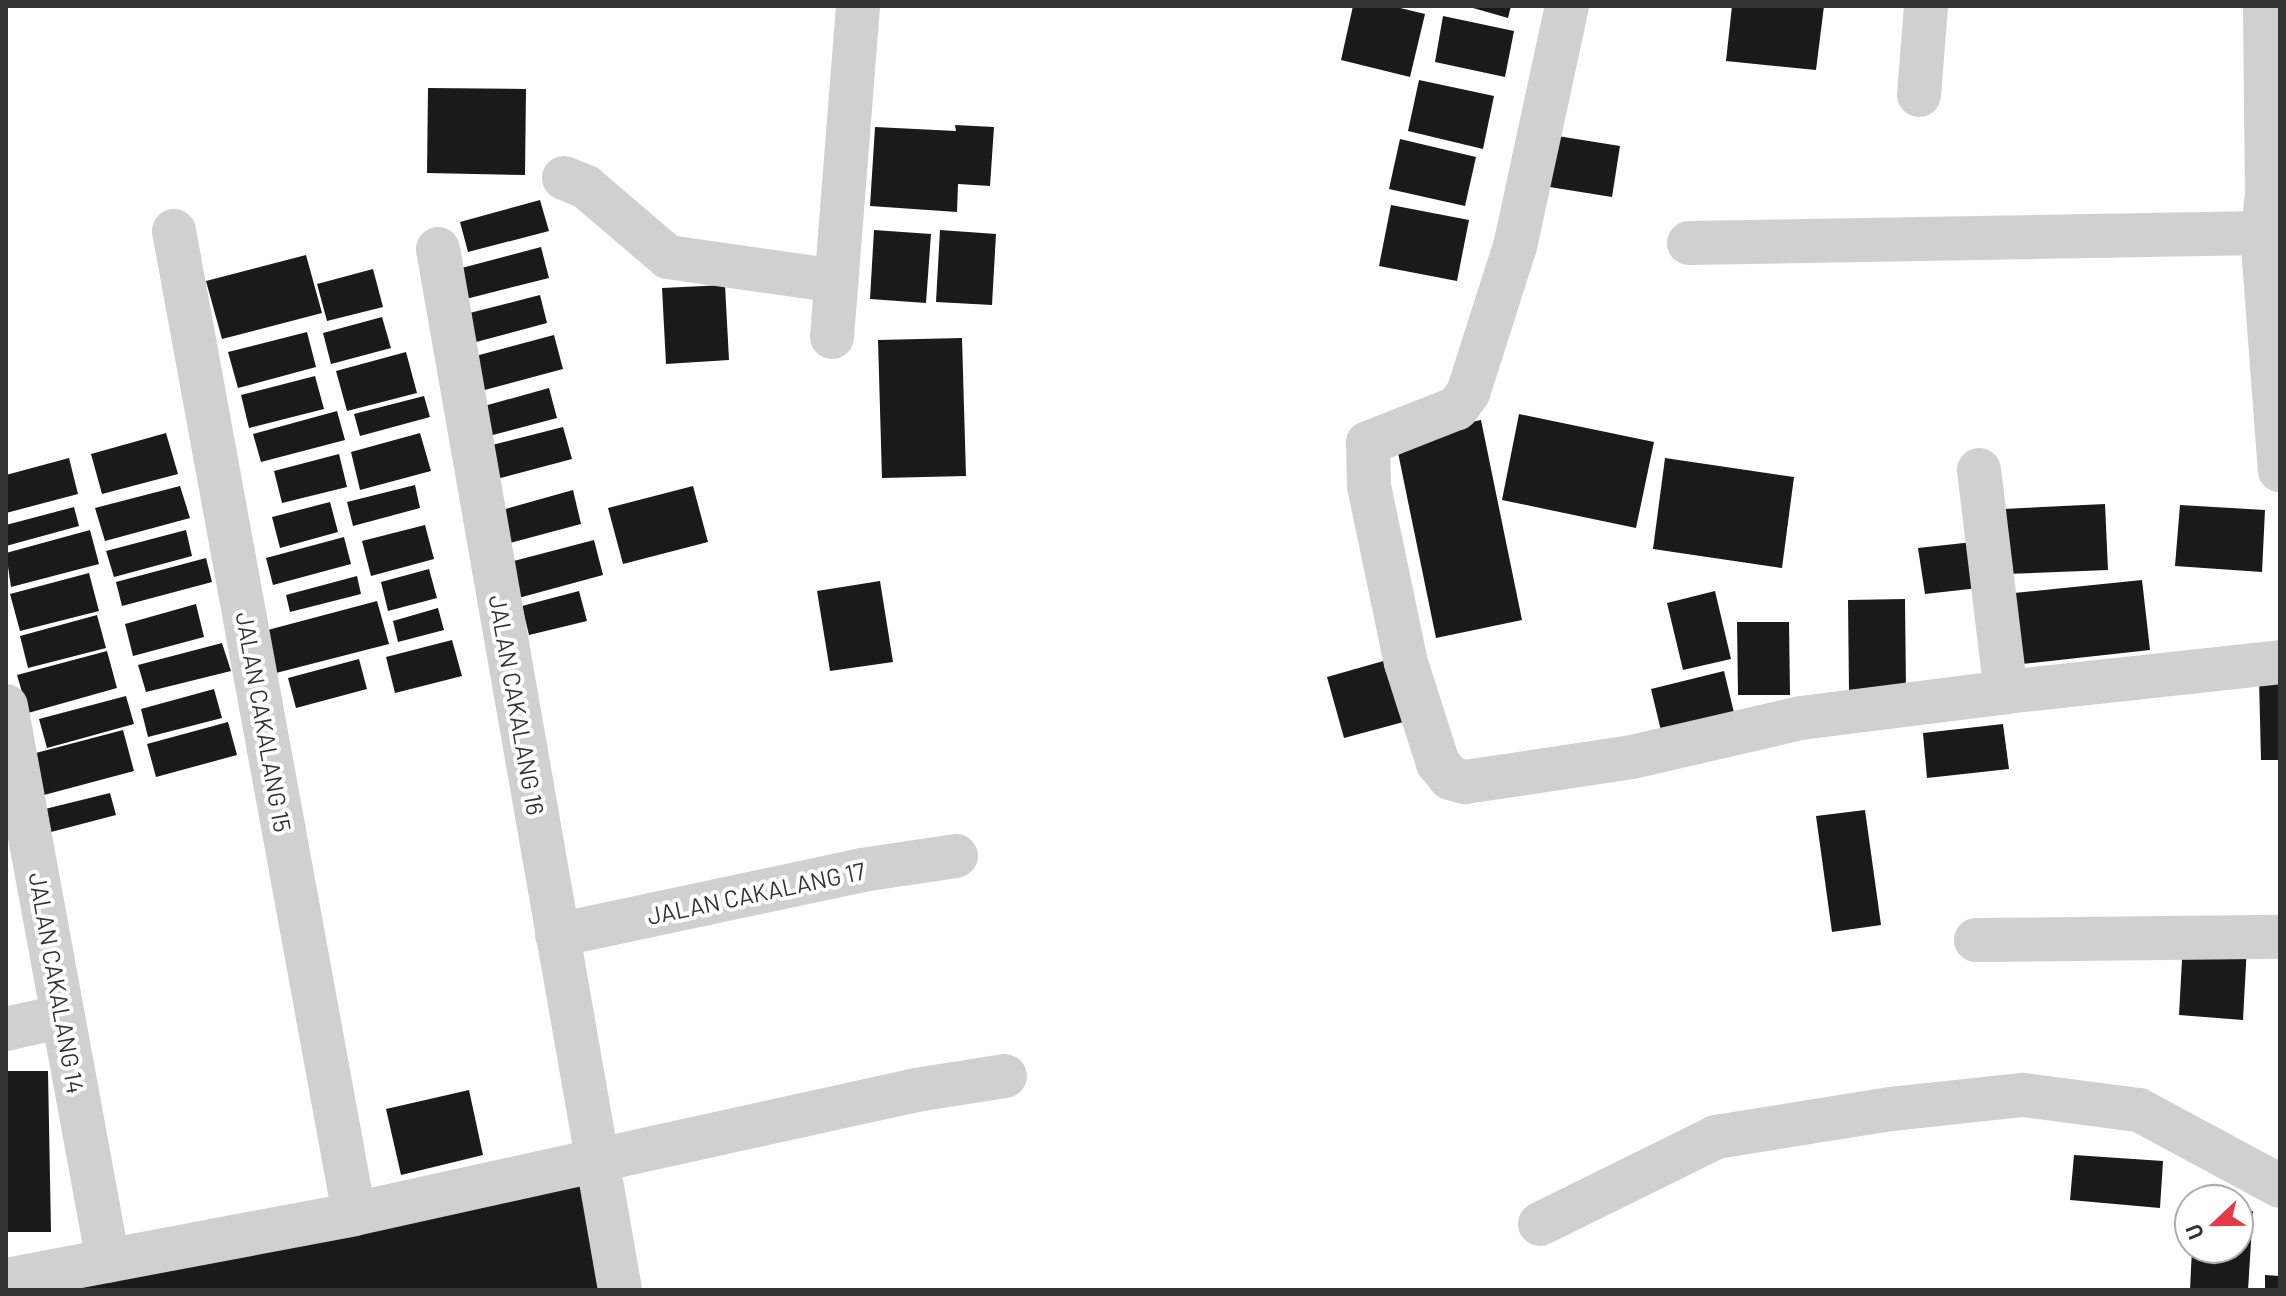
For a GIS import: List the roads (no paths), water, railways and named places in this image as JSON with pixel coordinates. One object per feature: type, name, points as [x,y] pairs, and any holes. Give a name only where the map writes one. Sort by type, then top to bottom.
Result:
[{"type":"street","points":[[832,337],[858,6]]},
{"type":"street","points":[[1567,6],[1515,246],[1468,393],[1457,408],[1368,443],[1369,486],[1406,663],[1438,763],[1450,778],[1465,782],[1632,757],[1801,718],[2280,662]]},
{"type":"street","points":[[1919,95],[1926,6]]},
{"type":"street","points":[[2265,6],[2267,195],[2262,233],[2280,470]]},
{"type":"street","points":[[564,178],[586,187],[668,257],[836,281]]},
{"type":"street","name":"JALAN CAKALANG 15","points":[[174,231],[354,1214]]},
{"type":"street","points":[[1689,243],[2262,233]]},
{"type":"street","name":"JALAN CAKALANG 16","points":[[438,249],[620,1290]]},
{"type":"street","points":[[1979,470],[2006,692]]},
{"type":"street","name":"JALAN CAKALANG 14","points":[[6,706],[108,1261]]},
{"type":"street","name":"JALAN CAKALANG 17","points":[[557,935],[862,870],[956,856]]},
{"type":"street","points":[[1976,940],[2280,937]]},
{"type":"street","points":[[6,1029],[63,1016]]},
{"type":"street","points":[[6,1280],[354,1214],[598,1159],[1005,1076]]},
{"type":"street","points":[[1540,1224],[1716,1137],[1891,1109],[2023,1095],[2139,1110],[2280,1186]]}]
